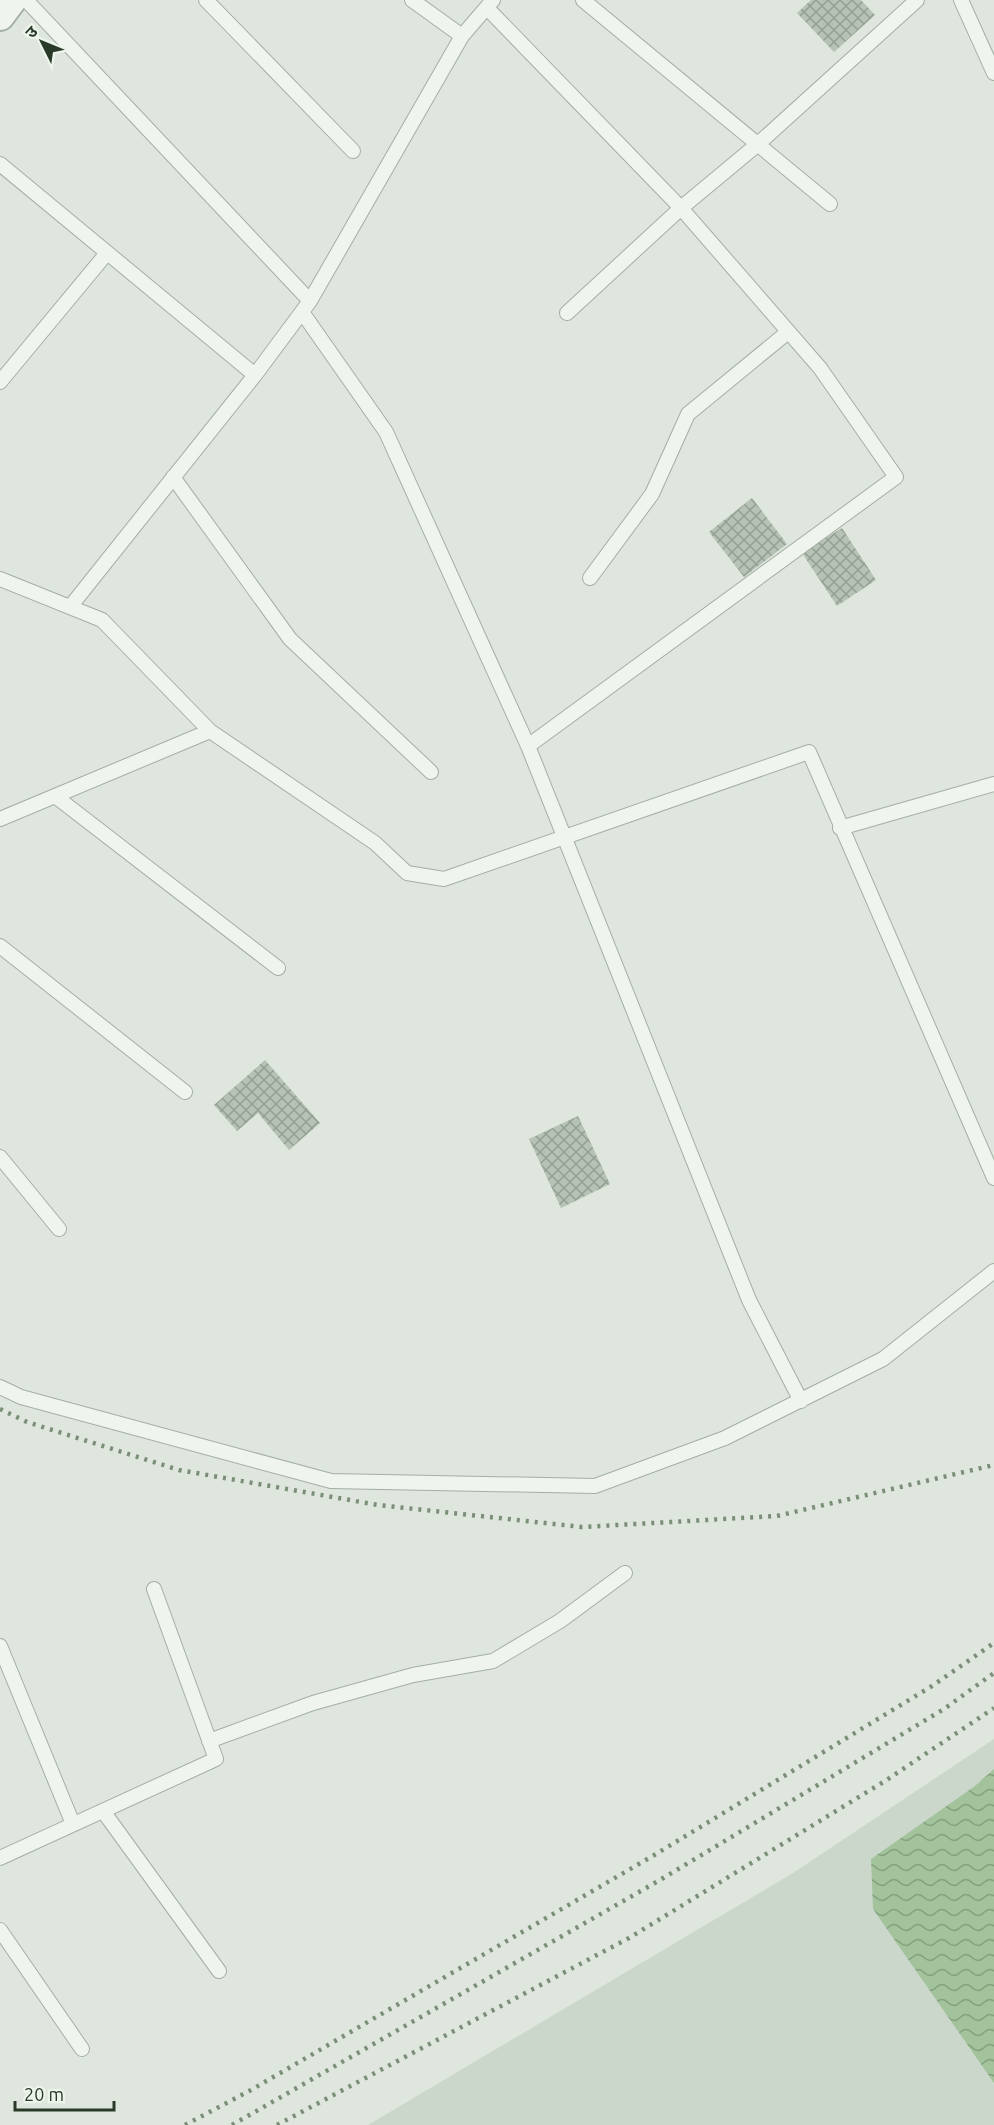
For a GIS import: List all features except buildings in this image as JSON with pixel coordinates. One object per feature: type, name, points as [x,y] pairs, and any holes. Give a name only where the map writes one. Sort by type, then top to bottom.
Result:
[{"type":"street","points":[[0,16],[12,0]]},
{"type":"lane","points":[[26,0],[306,306],[386,432],[528,746],[748,1300],[801,1401]]},
{"type":"lane","points":[[206,0],[353,151]]},
{"type":"lane","points":[[412,0],[462,36]]},
{"type":"lane","points":[[584,0],[830,204]]},
{"type":"lane","points":[[567,313],[681,208],[758,144],[917,0]]},
{"type":"lane","points":[[961,0],[994,73]]},
{"type":"lane","points":[[70,607],[255,375],[306,306],[462,36],[490,4],[681,208],[820,368],[897,477],[528,746]]},
{"type":"lane","points":[[0,164],[255,375]]},
{"type":"lane","points":[[0,382],[107,253]]},
{"type":"lane","points":[[590,578],[652,494],[688,414],[788,332]]},
{"type":"lane","points":[[173,477],[290,639],[431,772]]},
{"type":"lane","points":[[0,579],[102,620],[210,731],[375,843],[407,873],[444,879],[808,752],[994,1178]]},
{"type":"lane","points":[[0,819],[210,731]]},
{"type":"lane","points":[[840,828],[994,784]]},
{"type":"lane","points":[[55,796],[278,968]]},
{"type":"lane","points":[[0,946],[185,1092]]},
{"type":"lane","points":[[0,1157],[59,1229]]},
{"type":"lane","points":[[0,1387],[21,1397],[330,1481],[595,1486],[725,1438],[883,1359],[994,1271]]},
{"type":"lane","points":[[209,1742],[313,1703],[413,1675],[493,1660],[560,1621],[625,1573]]},
{"type":"lane","points":[[0,1858],[216,1759],[154,1589]]},
{"type":"lane","points":[[0,1646],[73,1824]]},
{"type":"lane","points":[[103,1811],[219,1971]]},
{"type":"lane","points":[[0,1929],[82,2049]]},
{"type":"shaded area","points":[[994,1739],[994,2125],[368,2125],[793,1873]]},
{"type":"water","points":[[994,1769],[994,2083],[873,1909],[871,1859],[975,1786]]},
{"type":"railway","points":[[0,1409],[27,1422],[179,1470],[378,1505],[582,1527],[777,1516],[994,1465]]},
{"type":"railway","points":[[185,2125],[251,2090],[656,1854],[932,1686],[994,1643]]},
{"type":"railway","points":[[232,2125],[660,1880],[944,1709],[994,1673]]},
{"type":"railway","points":[[277,2125],[629,1938],[885,1781],[994,1708]]}]
